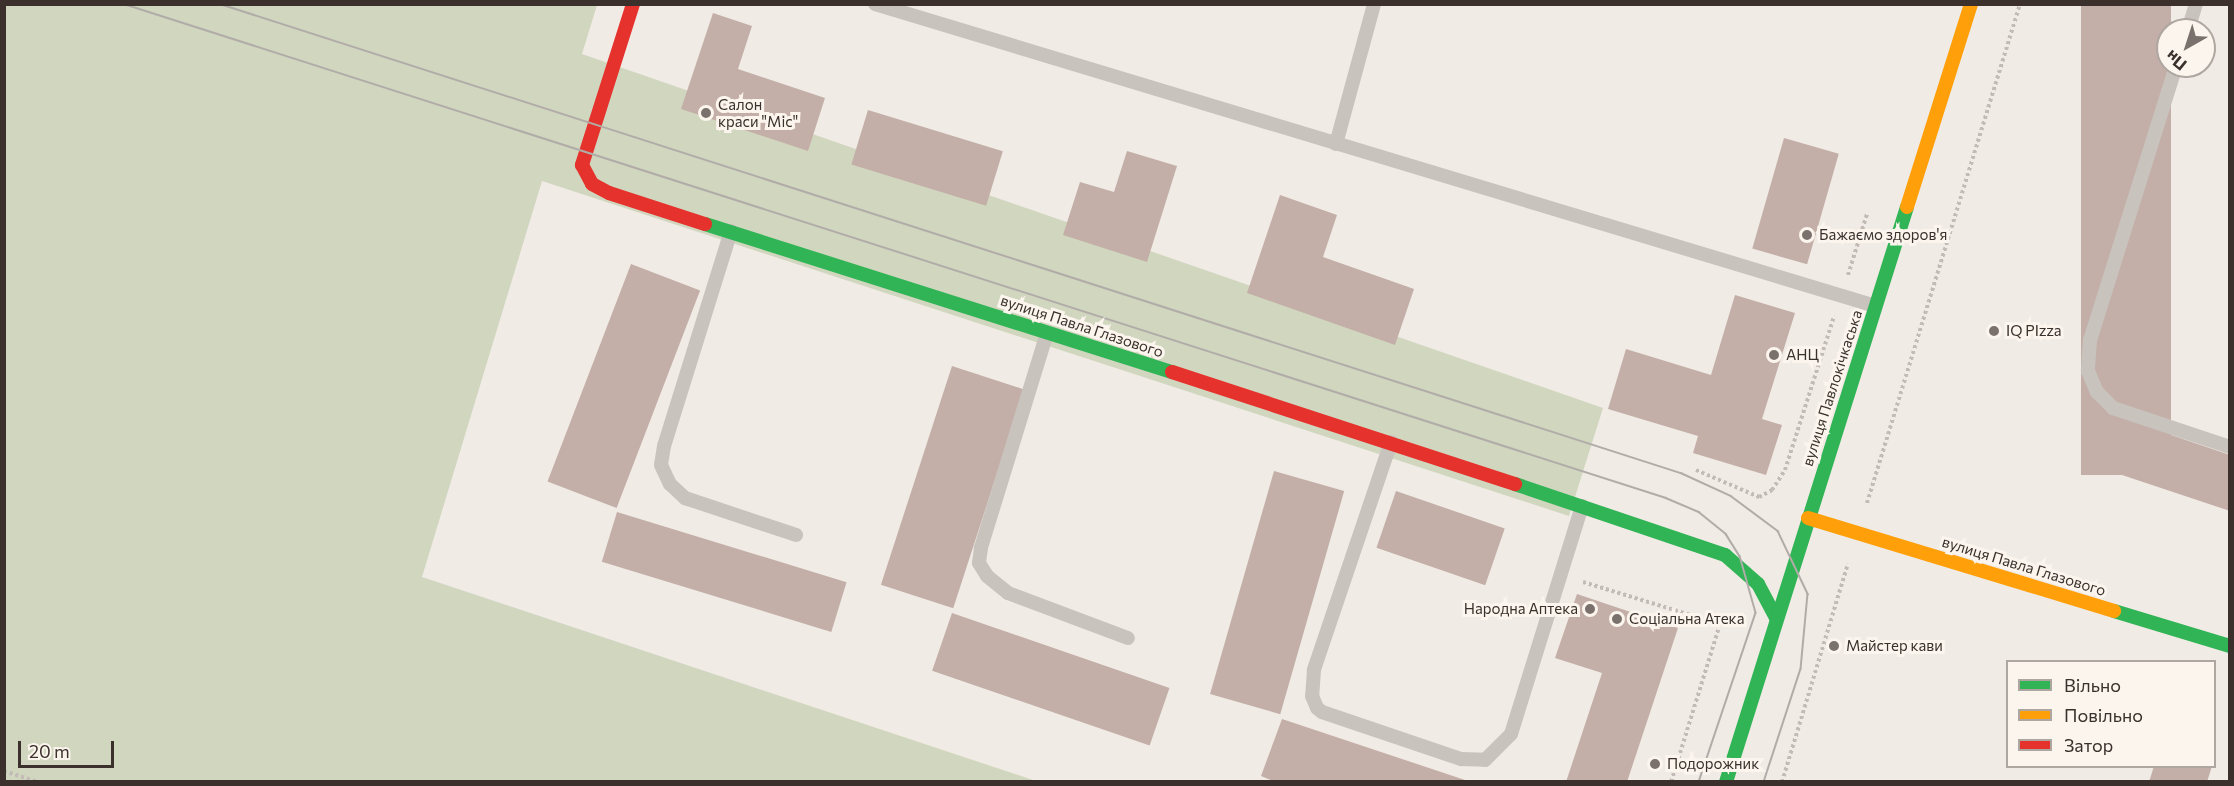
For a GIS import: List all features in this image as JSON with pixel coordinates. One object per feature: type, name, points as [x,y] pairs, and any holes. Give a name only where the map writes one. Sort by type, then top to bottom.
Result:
[{"type":"street","name":"вулиця Павла Глазового","points":[[633,4],[582,165],[592,184],[609,193],[1391,442],[1583,505],[1725,555],[1758,584],[1776,618]]},
{"type":"street","name":"вулиця Павлокічкаська","points":[[1726,782],[1971,4]]},
{"type":"street","name":"вулиця Павла Глазового","points":[[1808,518],[2229,646]]},
{"type":"lane","points":[[875,4],[1875,306]]},
{"type":"lane","points":[[1336,144],[1374,4]]},
{"type":"lane","points":[[2172,78],[2090,340],[2088,371],[2097,392],[2113,408],[2229,447]]},
{"type":"lane","points":[[731,231],[664,446],[661,465],[670,484],[685,498],[796,535]]},
{"type":"lane","points":[[1047,333],[981,548],[979,563],[987,576],[1008,593],[1128,638]]},
{"type":"lane","points":[[1391,442],[1314,670],[1312,696],[1317,708],[1322,712],[1461,759],[1485,760],[1511,734],[1583,505]]},
{"type":"path","points":[[1782,782],[2020,4]]},
{"type":"path","points":[[1696,470],[1759,497],[1772,490],[1785,470],[1870,206]]},
{"type":"path","points":[[1561,576],[1720,624],[1671,782]]},
{"type":"path","points":[[4,771],[37,782]]},
{"type":"green space","points":[[5,5],[597,5],[582,54],[1603,408],[1569,516],[542,181],[422,577],[1036,781],[5,782]]},
{"type":"building","points":[[2081,4],[2171,4],[2171,18],[2156,18],[2156,78],[2171,78],[2171,475],[2081,475]]},
{"type":"building","points":[[713,13],[752,26],[738,69],[825,98],[808,151],[681,109]]},
{"type":"building","points":[[868,110],[1003,151],[986,206],[851,165]]},
{"type":"building","points":[[1784,138],[1839,154],[1807,264],[1752,249]]},
{"type":"building","points":[[1127,151],[1177,166],[1147,262],[1063,235],[1080,182],[1114,192]]},
{"type":"building","points":[[1280,195],[1337,215],[1323,257],[1414,289],[1395,345],[1247,293]]},
{"type":"building","points":[[631,264],[700,291],[617,508],[548,482]]},
{"type":"building","points":[[1735,295],[1795,313],[1762,419],[1782,425],[1766,475],[1693,453],[1698,436],[1608,409],[1626,349],[1711,375]]},
{"type":"building","points":[[952,366],[1024,389],[953,608],[881,585]]},
{"type":"building","points":[[2133,422],[2230,455],[2230,511],[2113,472]]},
{"type":"building","points":[[1274,471],[1344,491],[1280,714],[1210,694]]},
{"type":"building","points":[[1396,491],[1505,528],[1485,585],[1376,548]]},
{"type":"building","points":[[617,512],[847,582],[831,632],[602,562]]},
{"type":"building","points":[[1577,594],[1678,628],[1627,782],[1566,782],[1602,673],[1555,658]]},
{"type":"building","points":[[952,613],[1169,688],[1150,746],[932,671]]},
{"type":"building","points":[[1282,719],[1468,782],[1276,782],[1261,776]]},
{"type":"building","points":[[2153,768],[2211,768],[2207,782],[2149,782]]},
{"type":"tram line","points":[[124,4],[1666,498],[1699,512],[1726,534],[1740,556],[1756,613],[1699,782]]},
{"type":"tram line","points":[[220,4],[1681,473],[1731,496],[1778,531],[1808,594],[1801,669],[1764,782]]},
{"type":"traffic: fast","points":[[1726,782],[1907,207]]},
{"type":"traffic: fast","points":[[705,224],[1172,372]]},
{"type":"traffic: fast","points":[[1515,484],[1725,555],[1758,584],[1776,618]]},
{"type":"traffic: fast","points":[[2114,611],[2230,646]]},
{"type":"traffic: slow","points":[[1907,207],[1971,4]]},
{"type":"traffic: slow","points":[[1808,518],[2114,611]]},
{"type":"traffic: jam","points":[[633,4],[582,165],[592,184],[609,193],[705,224]]},
{"type":"traffic: jam","points":[[1172,372],[1515,484]]},
{"type":"place","name":"Салон краси \"Міс\"","points":[[706,113]]},
{"type":"place","name":"Бажаємо здоров'я","points":[[1807,235]]},
{"type":"place","name":"IQ PIzza","points":[[1994,331]]},
{"type":"place","name":"АНЦ","points":[[1774,355]]},
{"type":"place","name":"Народна Аптека","points":[[1590,609]]},
{"type":"place","name":"Соціальна Атека","points":[[1617,619]]},
{"type":"place","name":"Майстер кави","points":[[1834,646]]},
{"type":"place","name":"Подорожник","points":[[1655,764]]}]
